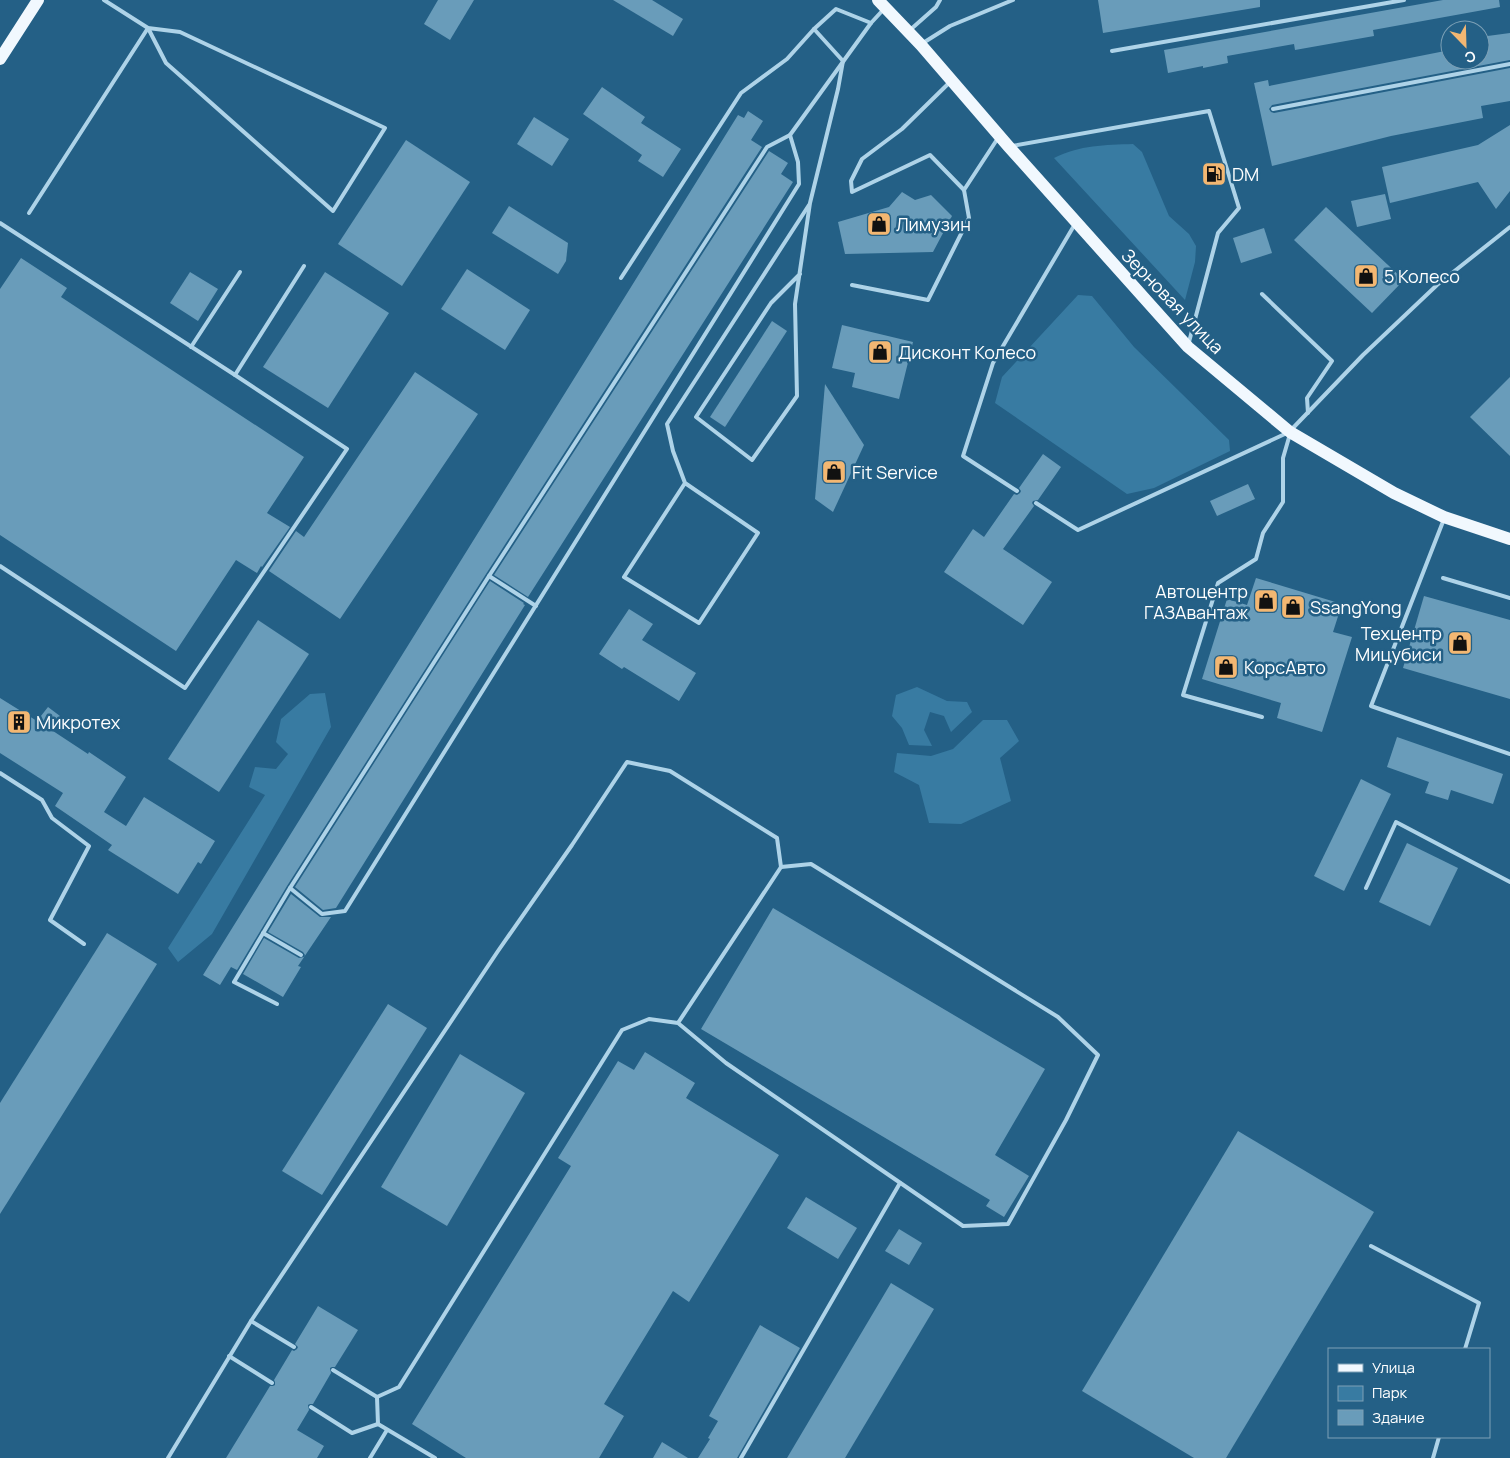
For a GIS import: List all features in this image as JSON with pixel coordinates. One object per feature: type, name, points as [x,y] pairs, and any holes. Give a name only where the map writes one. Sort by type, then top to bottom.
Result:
[{"type":"main road","points":[[0,59],[38,0]]},
{"type":"main road","name":"Зерновая улица","points":[[881,4],[921,45],[1009,147],[1188,346],[1290,432],[1394,493],[1444,517],[1510,538]]},
{"type":"lane","points":[[104,0],[148,28],[180,32],[386,128],[333,211],[166,63],[148,28]]},
{"type":"lane","points":[[908,32],[936,7],[940,0]]},
{"type":"lane","points":[[921,45],[950,26],[1013,0]]},
{"type":"lane","points":[[1112,51],[1404,0]]},
{"type":"lane","points":[[277,1004],[234,982],[290,888],[489,576],[767,147],[790,135],[871,23],[881,4]]},
{"type":"lane","points":[[621,278],[741,93],[787,59],[814,29],[836,9],[871,23]]},
{"type":"lane","points":[[29,213],[148,28]]},
{"type":"lane","points":[[814,29],[843,61]]},
{"type":"lane","points":[[800,274],[771,303],[696,417],[752,460],[797,396],[795,304],[800,274],[810,203],[843,61]]},
{"type":"lane","points":[[1273,109],[1510,64]]},
{"type":"lane","points":[[852,285],[928,300],[970,218],[964,190],[930,155],[852,192],[851,181],[862,159],[902,129],[952,80]]},
{"type":"lane","points":[[1009,147],[1209,110],[1239,208],[1218,233],[1188,346]]},
{"type":"lane","points":[[290,888],[322,914],[345,911],[799,184],[798,162],[790,135]]},
{"type":"lane","points":[[964,190],[1000,136]]},
{"type":"lane","points":[[685,483],[624,577],[700,623],[758,533],[685,483],[673,450],[667,424],[810,203]]},
{"type":"lane","points":[[1017,491],[963,456],[993,363],[1076,222]]},
{"type":"lane","points":[[0,223],[347,449],[185,688],[0,566]]},
{"type":"lane","points":[[1036,503],[1078,530],[1290,432],[1363,355],[1437,285],[1510,227]]},
{"type":"lane","points":[[235,375],[304,266]]},
{"type":"lane","points":[[192,347],[240,272]]},
{"type":"lane","points":[[1262,294],[1332,361],[1307,398],[1308,413]]},
{"type":"lane","points":[[1262,717],[1183,695],[1218,583],[1256,558],[1263,533],[1283,502],[1283,458],[1290,432]]},
{"type":"lane","points":[[1444,517],[1371,706],[1510,754]]},
{"type":"lane","points":[[489,576],[536,606]]},
{"type":"lane","points":[[1443,578],[1510,598]]},
{"type":"lane","points":[[168,1458],[251,1321],[627,762],[670,771],[777,838],[781,867],[678,1023]]},
{"type":"lane","points":[[0,773],[42,800],[52,818],[89,846],[50,920],[84,944]]},
{"type":"lane","points":[[1366,888],[1396,822],[1510,882]]},
{"type":"lane","points":[[377,1397],[399,1388],[622,1030],[650,1019],[678,1023],[726,1063],[963,1226],[1008,1224],[1066,1120],[1098,1055],[1058,1017],[811,864],[781,867]]},
{"type":"lane","points":[[263,933],[301,955]]},
{"type":"lane","points":[[741,1458],[900,1183]]},
{"type":"lane","points":[[1371,1246],[1479,1303],[1465,1348]]},
{"type":"lane","points":[[251,1321],[294,1346]]},
{"type":"lane","points":[[229,1356],[272,1383]]},
{"type":"lane","points":[[333,1370],[377,1397]]},
{"type":"lane","points":[[377,1397],[378,1424]]},
{"type":"lane","points":[[311,1407],[352,1433],[378,1424]]},
{"type":"lane","points":[[378,1424],[435,1458]]},
{"type":"lane","points":[[370,1458],[388,1430]]},
{"type":"lane","points":[[1433,1458],[1439,1438]]},
{"type":"green space","points":[[1133,144],[1142,152],[1169,216],[1189,234],[1196,246],[1195,262],[1185,300],[1054,158],[1083,148]]},
{"type":"green space","points":[[1078,295],[1092,296],[1134,347],[1229,440],[1230,451],[1154,488],[1127,494],[995,403],[1002,377]]},
{"type":"green space","points":[[917,687],[947,701],[967,702],[972,712],[951,732],[944,716],[930,712],[924,730],[932,746],[909,745],[902,728],[892,716],[896,695]]},
{"type":"green space","points":[[325,693],[331,727],[212,934],[178,962],[168,948],[265,795],[249,787],[255,767],[276,769],[288,754],[276,742],[281,719],[310,694]]},
{"type":"green space","points":[[983,720],[1007,720],[1019,741],[1000,758],[1011,801],[961,824],[929,823],[919,785],[894,772],[897,753],[931,756],[953,749]]},
{"type":"building","points":[[438,0],[474,0],[450,40],[424,24]]},
{"type":"building","points":[[613,0],[652,0],[683,19],[673,36]]},
{"type":"building","points":[[1098,0],[1260,0],[1260,7],[1103,33]]},
{"type":"building","points":[[1443,0],[1499,0],[1500,7],[1373,30],[1374,36],[1295,50],[1294,44],[1227,56],[1228,63],[1168,73],[1164,50]]},
{"type":"building","points":[[1510,33],[1510,60],[1490,64],[1490,36]]},
{"type":"building","points":[[1440,52],[1440,70],[1457,70],[1272,105],[1269,109],[1274,113],[1510,68],[1510,101],[1481,106],[1483,118],[1391,136],[1272,166],[1254,83],[1268,80],[1269,86]]},
{"type":"building","points":[[602,87],[645,117],[641,123],[681,149],[663,177],[638,161],[642,155],[583,114]]},
{"type":"building","points":[[748,111],[763,121],[751,140],[762,147],[486,574],[287,886],[237,970],[231,967],[220,985],[203,975],[738,115],[744,118]]},
{"type":"building","points":[[534,117],[569,139],[552,166],[517,144]]},
{"type":"building","points":[[1510,125],[1510,191],[1496,209],[1478,182],[1390,203],[1382,167],[1478,145]]},
{"type":"building","points":[[406,140],[470,182],[402,286],[338,244]]},
{"type":"building","points":[[769,151],[788,163],[781,174],[793,182],[528,597],[494,575]]},
{"type":"building","points":[[902,192],[915,200],[931,195],[952,216],[933,252],[845,254],[838,222],[889,207]]},
{"type":"building","points":[[1385,194],[1391,219],[1357,227],[1351,201]]},
{"type":"building","points":[[509,206],[568,243],[566,261],[558,274],[492,233]]},
{"type":"building","points":[[1326,207],[1404,280],[1372,313],[1294,240]]},
{"type":"building","points":[[1264,228],[1272,253],[1241,263],[1233,238]]},
{"type":"building","points":[[21,258],[67,288],[61,297],[304,457],[267,513],[290,527],[257,573],[236,560],[176,651],[0,535],[0,289]]},
{"type":"building","points":[[467,269],[530,310],[505,350],[441,309]]},
{"type":"building","points":[[190,272],[218,289],[198,321],[170,303]]},
{"type":"building","points":[[325,272],[389,313],[328,408],[263,367]]},
{"type":"building","points":[[772,321],[787,331],[725,427],[710,417]]},
{"type":"building","points":[[842,325],[913,342],[899,399],[852,387],[855,373],[832,368]]},
{"type":"building","points":[[415,372],[478,414],[340,619],[269,571],[296,531],[304,537]]},
{"type":"building","points":[[1510,377],[1510,456],[1470,417]]},
{"type":"building","name":"Fit Service","points":[[825,384],[864,445],[833,512],[815,499]]},
{"type":"building","points":[[1043,454],[1061,467],[1038,500],[1033,501],[1034,506],[1003,549],[1052,582],[1023,625],[944,572],[973,529],[984,537],[1014,494],[1020,493],[1019,488]]},
{"type":"building","points":[[1248,484],[1255,499],[1217,516],[1210,501]]},
{"type":"building","points":[[1256,578],[1342,604],[1333,632],[1352,637],[1322,732],[1277,718],[1281,703],[1202,679],[1227,599],[1247,605]]},
{"type":"building","points":[[490,581],[525,605],[336,908],[323,910],[295,887]]},
{"type":"building","name":"Техцентр Мицубиси","points":[[1424,596],[1510,620],[1510,699],[1403,668]]},
{"type":"building","points":[[629,609],[653,624],[642,640],[696,673],[679,701],[599,654]]},
{"type":"building","points":[[258,620],[309,654],[219,792],[168,759]]},
{"type":"building","points":[[0,698],[37,721],[48,707],[60,716],[50,729],[126,777],[104,812],[126,826],[144,797],[215,841],[201,864],[198,862],[178,894],[108,850],[112,845],[55,806],[63,793],[0,753]]},
{"type":"building","points":[[1397,737],[1503,774],[1493,804],[1451,790],[1448,800],[1425,793],[1429,782],[1387,767]]},
{"type":"building","points":[[1361,779],[1391,794],[1344,891],[1314,876]]},
{"type":"building","points":[[1407,843],[1458,868],[1430,926],[1379,902]]},
{"type":"building","points":[[291,894],[320,917],[331,917],[298,966],[301,967],[283,997],[243,974],[264,938],[299,958],[304,957],[303,952],[268,932]]},
{"type":"building","points":[[773,908],[1045,1069],[995,1155],[1029,1176],[1004,1217],[986,1206],[990,1200],[701,1029]]},
{"type":"building","points":[[107,933],[157,964],[0,1214],[0,1103]]},
{"type":"building","points":[[388,1004],[427,1028],[322,1195],[282,1171]]},
{"type":"building","points":[[645,1052],[695,1083],[686,1098],[779,1155],[689,1302],[673,1291],[604,1404],[624,1416],[599,1458],[466,1458],[412,1424],[571,1166],[558,1158],[618,1061],[634,1070]]},
{"type":"building","points":[[460,1054],[525,1093],[447,1226],[381,1187]]},
{"type":"building","points":[[1238,1131],[1374,1212],[1226,1458],[1194,1458],[1082,1391]]},
{"type":"building","points":[[806,1197],[857,1228],[838,1259],[787,1228]]},
{"type":"building","points":[[899,1229],[922,1243],[909,1265],[885,1251]]},
{"type":"building","points":[[891,1283],[934,1309],[845,1458],[787,1458]]},
{"type":"building","points":[[318,1306],[358,1330],[335,1367],[330,1368],[331,1373],[313,1404],[308,1405],[309,1410],[297,1430],[324,1446],[317,1458],[226,1458],[270,1386],[275,1385],[274,1380],[292,1350],[297,1349],[298,1347],[295,1344]]},
{"type":"building","points":[[760,1325],[800,1348],[737,1458],[698,1458],[710,1439],[708,1438],[718,1421],[709,1416]]},
{"type":"building","points":[[662,1442],[688,1458],[653,1458]]},
{"type":"place","name":"DM","points":[[1214,174]]},
{"type":"place","name":"Лимузин","points":[[879,224]]},
{"type":"place","name":"5 Колесо","points":[[1366,276]]},
{"type":"place","name":"Дисконт Колесо","points":[[880,352]]},
{"type":"place","name":"Fit Service","points":[[834,472]]},
{"type":"place","name":"Автоцентр ГАЗАвантаж","points":[[1266,601]]},
{"type":"place","name":"SsangYong","points":[[1293,607]]},
{"type":"place","name":"Техцентр Мицубиси","points":[[1460,643]]},
{"type":"place","name":"КорсАвто","points":[[1226,667]]},
{"type":"place","name":"Микротех","points":[[19,722]]}]
